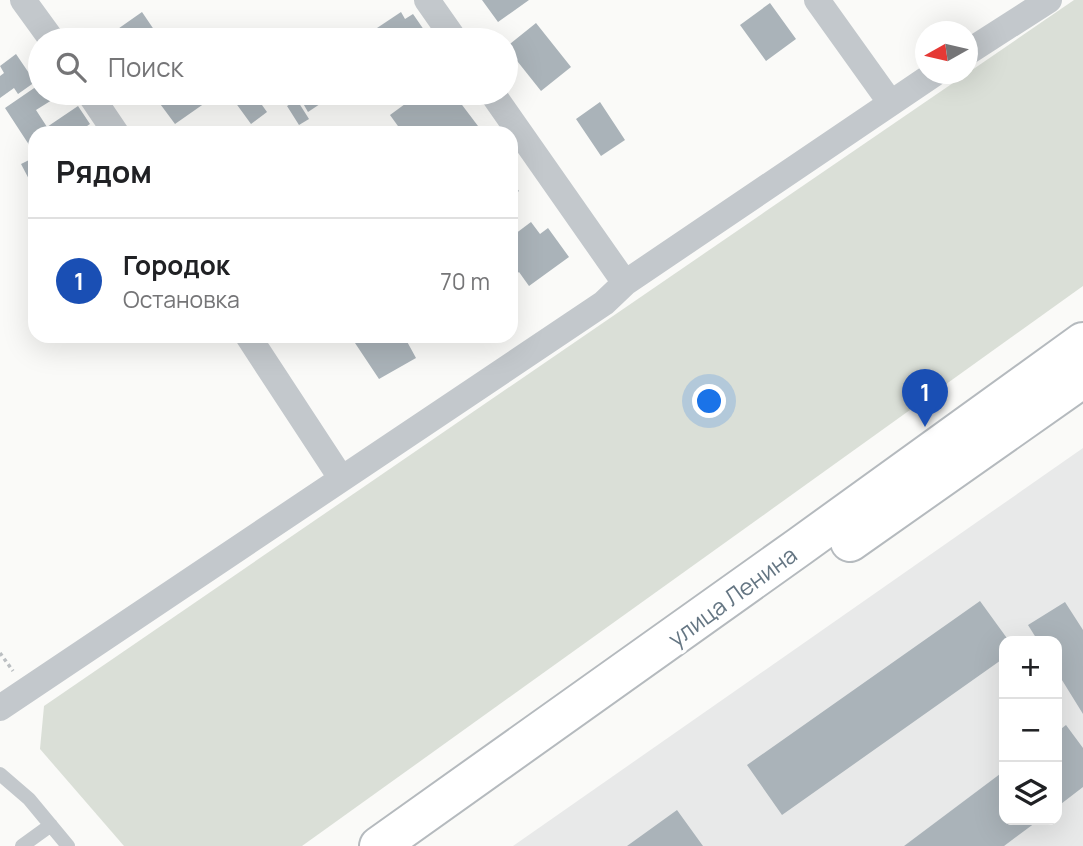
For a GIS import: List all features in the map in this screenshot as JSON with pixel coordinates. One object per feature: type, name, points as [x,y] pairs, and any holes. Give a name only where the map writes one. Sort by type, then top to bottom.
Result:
[{"type":"main road","name":"улица Ленина","points":[[379,846],[1083,342]]},
{"type":"main road","name":"улица Ленина","points":[[415,846],[1083,377]]},
{"type":"street","points":[[23,0],[43,28]]},
{"type":"street","points":[[427,0],[447,28]]},
{"type":"street","points":[[817,0],[890,102]]},
{"type":"street","points":[[978,46],[1049,0]]},
{"type":"street","points":[[0,708],[604,303],[625,283],[918,84]]},
{"type":"street","points":[[97,105],[111,126]]},
{"type":"street","points":[[500,105],[515,126]]},
{"type":"street","points":[[518,130],[625,283]]},
{"type":"street","points":[[253,343],[341,478]]},
{"type":"lane","points":[[0,775],[29,799],[68,846]]},
{"type":"lane","points":[[22,846],[51,825]]},
{"type":"shaded area","points":[[1074,0],[1083,0],[1083,286],[302,846],[124,846],[40,749],[44,706],[951,84],[978,84],[978,66]]},
{"type":"shaded area","points":[[1083,448],[1083,846],[513,846]]},
{"type":"building","points":[[482,0],[529,0],[498,22]]},
{"type":"building","points":[[770,3],[796,39],[766,61],[740,25]]},
{"type":"building","points":[[142,12],[153,28],[119,28]]},
{"type":"building","points":[[401,12],[405,19],[413,14],[423,28],[377,28]]},
{"type":"building","points":[[536,23],[571,67],[541,91],[518,62],[518,37]]},
{"type":"building","points":[[16,54],[28,72],[28,87],[18,94],[14,88],[0,98],[0,76],[4,73],[0,66]]},
{"type":"building","points":[[28,92],[28,105],[44,105],[36,110],[46,126],[28,126],[28,143],[5,108]]},
{"type":"building","points":[[600,102],[625,140],[601,156],[576,119]]},
{"type":"building","points":[[161,105],[202,105],[175,124]]},
{"type":"building","points":[[237,105],[262,105],[267,112],[251,124]]},
{"type":"building","points":[[300,105],[309,119],[299,125],[287,106]]},
{"type":"building","points":[[304,105],[318,105],[308,112]]},
{"type":"building","points":[[404,105],[462,105],[478,126],[398,126],[390,115]]},
{"type":"building","points":[[78,106],[90,124],[87,126],[48,126]]},
{"type":"building","points":[[28,160],[28,177],[21,164]]},
{"type":"building","points":[[531,222],[540,234],[548,228],[569,257],[529,286],[518,273],[518,232]]},
{"type":"building","points":[[355,343],[408,343],[416,358],[379,379]]},
{"type":"building","points":[[980,601],[1005,636],[999,636],[999,662],[782,815],[747,765]]},
{"type":"building","points":[[1065,602],[1083,630],[1083,714],[1062,680],[1062,636],[1035,636],[1028,625]]},
{"type":"building","points":[[1066,725],[1083,748],[1083,787],[1062,803],[1062,762],[1062,728]]},
{"type":"building","points":[[999,775],[999,825],[1032,825],[1004,846],[904,846]]},
{"type":"building","points":[[677,810],[703,846],[627,846]]},
{"type":"place","name":"Городок","points":[[925,427]]}]
